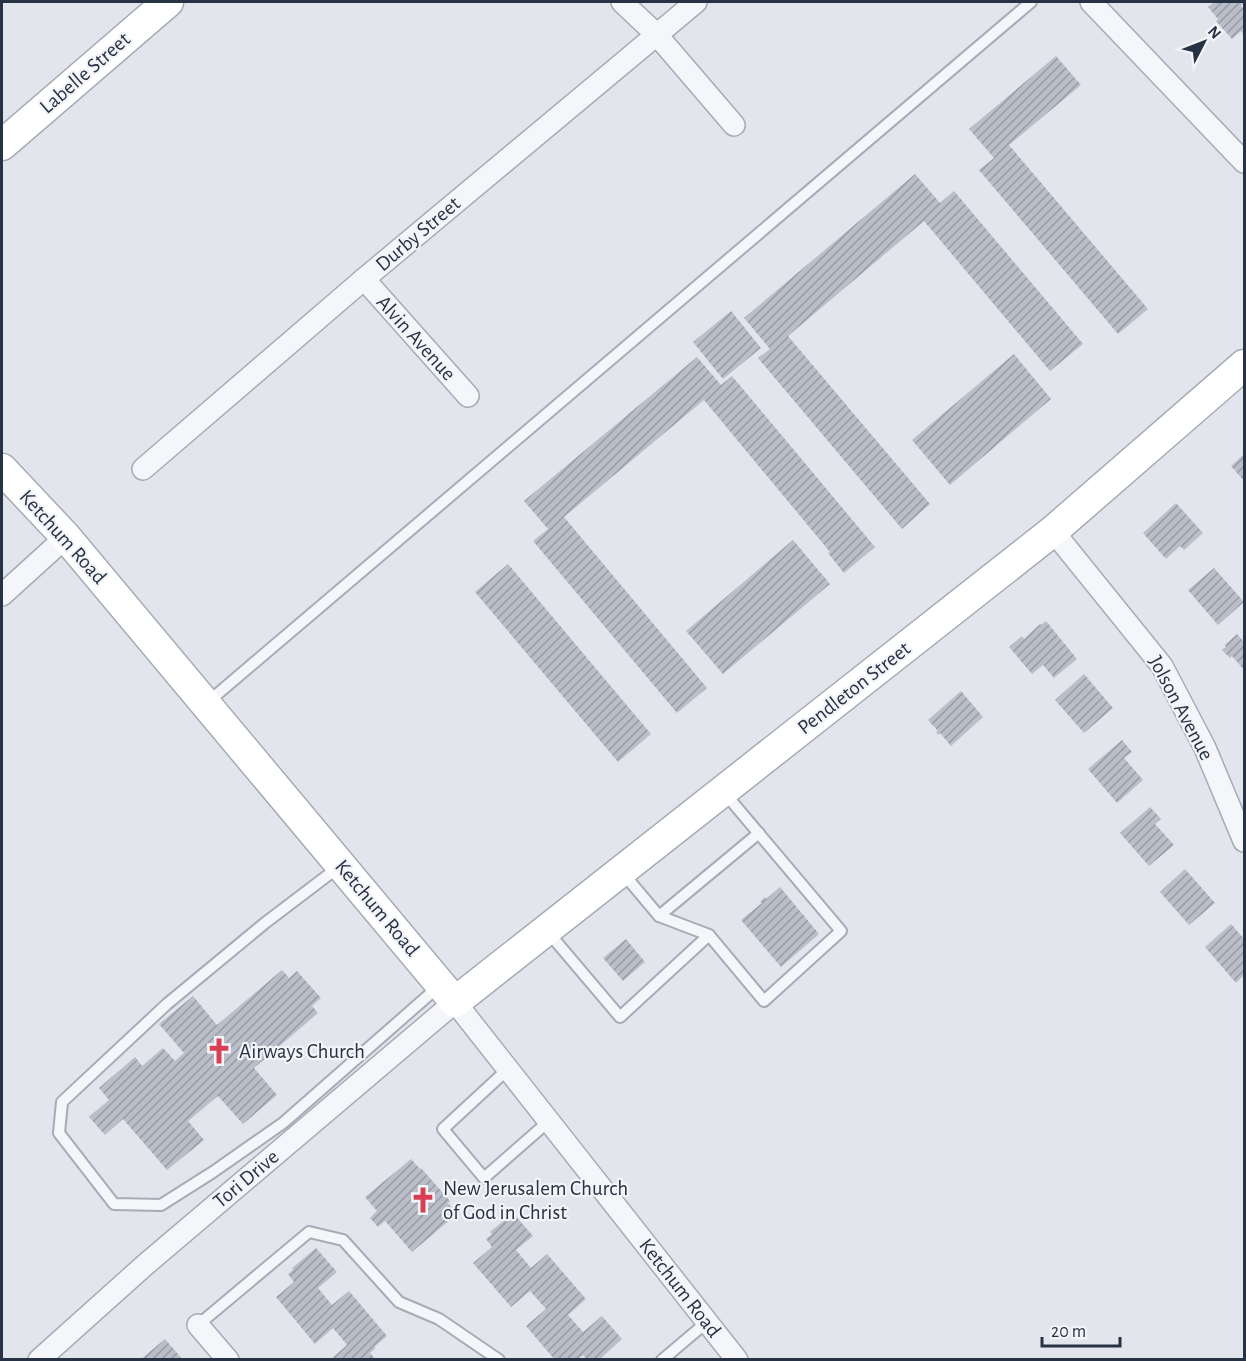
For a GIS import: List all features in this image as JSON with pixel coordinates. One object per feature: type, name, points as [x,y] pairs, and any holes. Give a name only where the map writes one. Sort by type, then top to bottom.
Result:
[{"type":"main road","name":"Labelle Street","points":[[2,145],[168,2]]},
{"type":"main road","name":"Pendleton Street","points":[[448,993],[546,930],[1053,531],[1245,365]]},
{"type":"main road","name":"Ketchum Road","points":[[2,469],[66,537],[448,993]]},
{"type":"street","points":[[622,2],[656,34],[734,125]]},
{"type":"street","name":"Durby Street","points":[[143,469],[364,279],[696,2]]},
{"type":"street","points":[[1091,2],[1245,162]]},
{"type":"street","name":"Alvin Avenue","points":[[364,279],[468,396]]},
{"type":"street","name":"Jolson Avenue","points":[[1053,531],[1162,666],[1205,748],[1245,841]]},
{"type":"street","points":[[2,596],[66,537]]},
{"type":"street","name":"Ketchum Road","points":[[448,993],[737,1359]]},
{"type":"street","name":"Tori Drive","points":[[39,1359],[448,993]]},
{"type":"street","points":[[198,1325],[228,1359]]},
{"type":"lane","points":[[205,704],[1031,2]]},
{"type":"lane","points":[[621,871],[659,916],[709,935],[764,1001],[841,931],[723,791]]},
{"type":"lane","points":[[659,916],[759,833]]},
{"type":"lane","points":[[341,866],[265,923],[167,1004],[62,1102],[59,1133],[114,1204],[161,1205],[283,1123],[448,993]]},
{"type":"lane","points":[[546,930],[620,1017],[709,935]]},
{"type":"lane","points":[[508,1069],[443,1129],[484,1178],[549,1121]]},
{"type":"lane","points":[[198,1325],[309,1232],[343,1240],[399,1302],[439,1319],[499,1359]]},
{"type":"lane","points":[[662,1359],[708,1322]]},
{"type":"building","points":[[1215,2],[1244,2],[1241,6],[1244,9],[1244,35],[1241,31],[1232,39],[1216,21],[1218,19],[1208,7]]},
{"type":"building","points":[[1056,56],[1081,85],[1009,145],[1148,309],[1118,334],[979,170],[994,158],[969,129]]},
{"type":"building","points":[[915,174],[940,203],[954,191],[1083,344],[1050,371],[924,221],[788,336],[930,504],[902,529],[758,358],[770,349],[744,318]]},
{"type":"building","points":[[731,311],[761,348],[723,379],[693,342]]},
{"type":"building","points":[[1014,354],[1051,399],[950,485],[912,440]]},
{"type":"building","points":[[697,357],[721,385],[732,376],[875,547],[844,573],[828,553],[830,552],[704,400],[564,517],[707,688],[677,713],[533,541],[548,529],[524,501]]},
{"type":"building","points":[[1244,454],[1244,481],[1231,466]]},
{"type":"building","points":[[1176,503],[1203,533],[1184,550],[1180,546],[1166,559],[1143,533]]},
{"type":"building","points":[[793,540],[830,584],[723,674],[686,631]]},
{"type":"building","points":[[508,564],[651,734],[618,762],[475,592]]},
{"type":"building","points":[[1214,568],[1244,602],[1218,625],[1188,590]]},
{"type":"building","points":[[1046,621],[1077,659],[1054,678],[1043,665],[1032,674],[1009,647],[1022,636],[1024,639]]},
{"type":"building","points":[[1237,634],[1244,642],[1244,670],[1232,656],[1230,658],[1222,650]]},
{"type":"building","points":[[1084,674],[1113,708],[1084,733],[1055,700]]},
{"type":"building","points":[[961,691],[983,717],[951,746],[940,733],[938,735],[936,732],[938,731],[928,720]]},
{"type":"building","points":[[1122,740],[1132,752],[1124,758],[1143,780],[1117,803],[1088,769]]},
{"type":"building","points":[[1150,807],[1161,819],[1155,824],[1174,845],[1149,866],[1120,833]]},
{"type":"building","points":[[1185,869],[1215,903],[1189,925],[1160,892]]},
{"type":"building","points":[[780,887],[819,934],[781,967],[741,920],[762,903],[760,902],[765,897],[766,899]]},
{"type":"building","points":[[1231,924],[1244,939],[1244,975],[1236,983],[1205,947]]},
{"type":"building","points":[[626,939],[645,962],[623,981],[603,958]]},
{"type":"building","points":[[282,970],[289,978],[297,971],[321,998],[312,1006],[318,1013],[254,1068],[277,1095],[243,1124],[218,1096],[188,1121],[204,1140],[167,1170],[123,1119],[105,1135],[89,1117],[109,1100],[99,1088],[135,1057],[142,1066],[163,1048],[175,1061],[184,1053],[159,1024],[193,996],[217,1025]]},
{"type":"building","points":[[411,1159],[450,1201],[448,1203],[457,1214],[412,1252],[385,1221],[378,1227],[370,1218],[377,1211],[365,1197]]},
{"type":"building","points":[[513,1213],[533,1236],[516,1250],[531,1268],[547,1254],[586,1299],[568,1315],[583,1332],[602,1316],[622,1339],[599,1360],[587,1360],[583,1355],[577,1360],[555,1360],[526,1326],[546,1309],[530,1291],[511,1307],[473,1263],[492,1247],[486,1239],[492,1234],[490,1232]]},
{"type":"building","points":[[316,1248],[337,1272],[318,1288],[332,1305],[349,1291],[387,1336],[370,1353],[376,1360],[330,1360],[347,1345],[333,1328],[315,1344],[276,1297],[294,1282],[288,1274],[293,1270],[292,1268]]},
{"type":"building","points":[[165,1339],[183,1360],[140,1360]]},
{"type":"place","name":"Airways Church","points":[[219,1051]]},
{"type":"place","name":"New Jerusalem Church of God in Christ","points":[[423,1200]]}]
